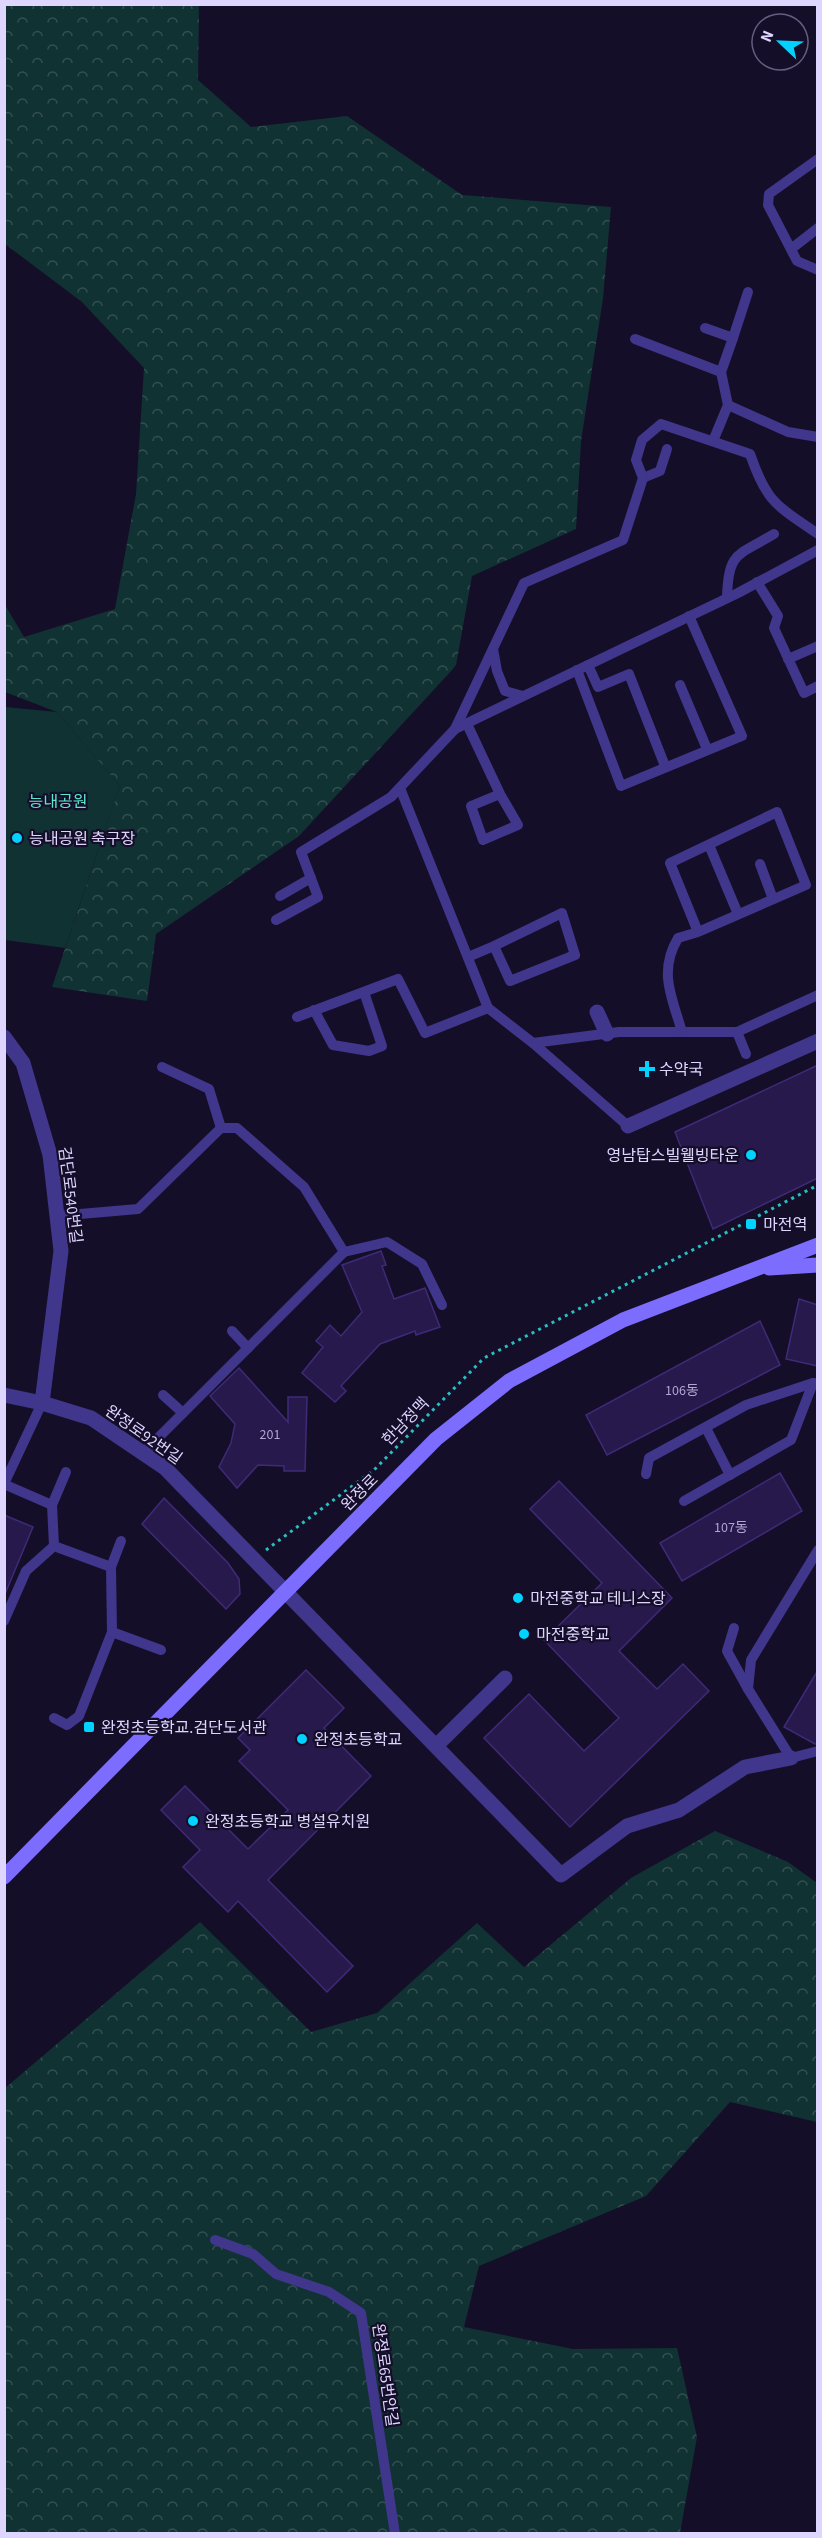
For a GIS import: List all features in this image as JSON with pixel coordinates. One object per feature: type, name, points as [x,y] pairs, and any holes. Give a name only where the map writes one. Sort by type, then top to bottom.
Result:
[{"type":"main road","name":"완정로","points":[[4,1877],[436,1438],[509,1381],[623,1320],[818,1245]]},
{"type":"main road","points":[[754,1269],[818,1265]]},
{"type":"street","points":[[597,1012],[608,1034]]},
{"type":"street","name":"검단로540번길","points":[[4,1036],[23,1064],[50,1155],[61,1251],[42,1402]]},
{"type":"street","points":[[627,1126],[818,1041]]},
{"type":"street","name":"완정로92번길","points":[[4,1395],[42,1402],[91,1418],[149,1447],[165,1468],[266,1569],[561,1875],[627,1826],[679,1810],[745,1767],[791,1758]]},
{"type":"street","points":[[436,1746],[505,1678]]},
{"type":"lane","points":[[818,159],[769,194],[768,206],[797,261],[818,270]]},
{"type":"lane","points":[[791,249],[818,228]]},
{"type":"lane","points":[[713,441],[728,405],[721,372],[748,292]]},
{"type":"lane","points":[[705,328],[733,338]]},
{"type":"lane","points":[[635,339],[721,372]]},
{"type":"lane","points":[[728,405],[788,432],[813,436],[818,425]]},
{"type":"lane","points":[[276,920],[318,897],[301,852],[392,797],[455,729],[524,583],[623,540],[643,478],[636,460],[642,440],[661,424],[750,454],[759,480],[772,503],[818,534]]},
{"type":"lane","points":[[643,478],[660,471],[667,449]]},
{"type":"lane","points":[[727,598],[727,572],[734,558],[774,534]]},
{"type":"lane","points":[[455,729],[727,598],[818,550]]},
{"type":"lane","points":[[757,582],[778,616],[774,628],[804,693],[818,686]]},
{"type":"lane","points":[[577,670],[621,786],[742,736],[689,616]]},
{"type":"lane","points":[[788,658],[818,646]]},
{"type":"lane","points":[[493,649],[497,671],[505,691],[523,696]]},
{"type":"lane","points":[[588,665],[598,687],[629,674],[665,766]]},
{"type":"lane","points":[[680,685],[707,749]]},
{"type":"lane","points":[[467,724],[500,794],[518,825],[483,840],[471,806],[500,794]]},
{"type":"lane","points":[[400,788],[488,1008],[533,1043],[627,1126]]},
{"type":"lane","points":[[682,1032],[666,973],[670,953],[678,938],[698,932],[806,885],[777,812],[670,863],[698,932]]},
{"type":"lane","points":[[709,845],[738,914]]},
{"type":"lane","points":[[760,864],[773,899]]},
{"type":"lane","points":[[280,896],[310,879]]},
{"type":"lane","points":[[468,957],[562,913],[575,956],[510,981],[494,946]]},
{"type":"lane","points":[[297,1017],[398,979],[425,1032],[488,1008]]},
{"type":"lane","points":[[314,1010],[333,1045],[369,1051],[382,1046],[364,992]]},
{"type":"lane","points":[[533,1043],[608,1034],[737,1032],[818,995]]},
{"type":"lane","points":[[737,1032],[746,1054]]},
{"type":"lane","points":[[162,1067],[209,1089],[221,1128]]},
{"type":"lane","points":[[57,1216],[138,1209],[221,1128],[237,1128],[304,1187],[344,1252]]},
{"type":"lane","points":[[149,1447],[344,1252],[387,1242],[422,1264],[442,1305]]},
{"type":"lane","points":[[232,1331],[248,1348]]},
{"type":"lane","points":[[646,1474],[649,1458],[746,1405],[815,1384]]},
{"type":"lane","points":[[684,1502],[791,1440],[815,1384]]},
{"type":"lane","points":[[163,1395],[183,1413]]},
{"type":"lane","points":[[42,1402],[5,1485],[52,1505]]},
{"type":"lane","points":[[706,1428],[729,1475]]},
{"type":"lane","points":[[54,1546],[52,1505],[66,1472]]},
{"type":"lane","points":[[54,1718],[67,1725],[79,1716],[112,1632],[111,1567],[121,1541]]},
{"type":"lane","points":[[54,1546],[111,1567]]},
{"type":"lane","points":[[4,1621],[26,1571],[54,1546]]},
{"type":"lane","points":[[748,1689],[752,1660],[818,1550]]},
{"type":"lane","points":[[734,1628],[727,1651],[791,1758],[818,1751]]},
{"type":"lane","points":[[112,1632],[161,1650]]},
{"type":"lane","name":"완정로65번안길","points":[[215,2240],[253,2254],[276,2274],[329,2292],[361,2313],[395,2534]]},
{"type":"path","name":"한남정맥","points":[[265,1551],[374,1470],[484,1358],[818,1185]]},
{"type":"path","points":[[107,1412],[130,1418],[149,1447]]},
{"type":"green space","points":[[5,4],[199,5],[198,80],[251,127],[347,116],[462,195],[611,207],[603,298],[581,441],[576,529],[472,576],[456,665],[299,836],[156,934],[147,1001],[52,987],[120,786],[57,712],[5,692],[5,605],[24,637],[115,609],[136,494],[144,368],[82,302],[5,244]]},
{"type":"green space","name":"능내공원","points":[[5,707],[57,712],[120,786],[65,948],[5,940]]},
{"type":"green space","points":[[715,1831],[788,1862],[817,1883],[817,2122],[730,2102],[646,2196],[479,2266],[464,2327],[573,2349],[677,2348],[697,2437],[680,2533],[5,2533],[4,2089],[200,1922],[311,2032],[377,2013],[477,1923],[524,1967],[631,1878]]},
{"type":"building","name":"영남탑스빌웰빙타운","points":[[818,1065],[818,1178],[713,1229],[675,1132]]},
{"type":"building","points":[[381,1251],[386,1265],[382,1266],[394,1299],[425,1288],[440,1327],[416,1335],[415,1331],[380,1344],[341,1386],[346,1391],[335,1402],[302,1373],[323,1347],[316,1341],[330,1325],[341,1336],[362,1312],[342,1265]]},
{"type":"building","points":[[799,1299],[818,1305],[818,1366],[786,1359]]},
{"type":"building","points":[[760,1321],[780,1365],[607,1455],[586,1415]]},
{"type":"building","points":[[239,1368],[288,1422],[288,1397],[307,1397],[305,1471],[284,1471],[284,1466],[258,1465],[237,1488],[219,1467],[231,1443],[235,1424],[210,1396]]},
{"type":"building","points":[[780,1473],[802,1511],[682,1581],[660,1543]]},
{"type":"building","points":[[559,1481],[672,1598],[619,1651],[657,1689],[683,1664],[709,1691],[570,1827],[484,1738],[529,1694],[584,1751],[619,1718],[544,1640],[602,1583],[530,1509]]},
{"type":"building","points":[[164,1498],[228,1563],[239,1579],[240,1594],[226,1609],[142,1524]]},
{"type":"building","points":[[4,1515],[33,1527],[5,1594],[4,1594]]},
{"type":"building","name":"완정초등학교","points":[[306,1670],[344,1708],[324,1728],[371,1776],[268,1880],[353,1966],[327,1992],[238,1901],[228,1912],[183,1867],[200,1850],[161,1810],[185,1786],[248,1849],[288,1810],[239,1761],[250,1750],[238,1738]]},
{"type":"building","points":[[818,1670],[818,1744],[815,1744],[784,1727]]},
{"type":"place","name":"능내공원 축구장","points":[[17,838]]},
{"type":"place","name":"수약국","points":[[647,1069]]},
{"type":"place","name":"영남탑스빌웰빙타운","points":[[751,1155]]},
{"type":"place","name":"마전역","points":[[751,1224]]},
{"type":"place","name":"마전중학교 테니스장","points":[[518,1598]]},
{"type":"place","name":"마전중학교","points":[[524,1634]]},
{"type":"place","name":"완정초등학교.검단도서관","points":[[89,1727]]},
{"type":"place","name":"완정초등학교","points":[[302,1739]]},
{"type":"place","name":"완정초등학교 병설유치원","points":[[193,1821]]}]
